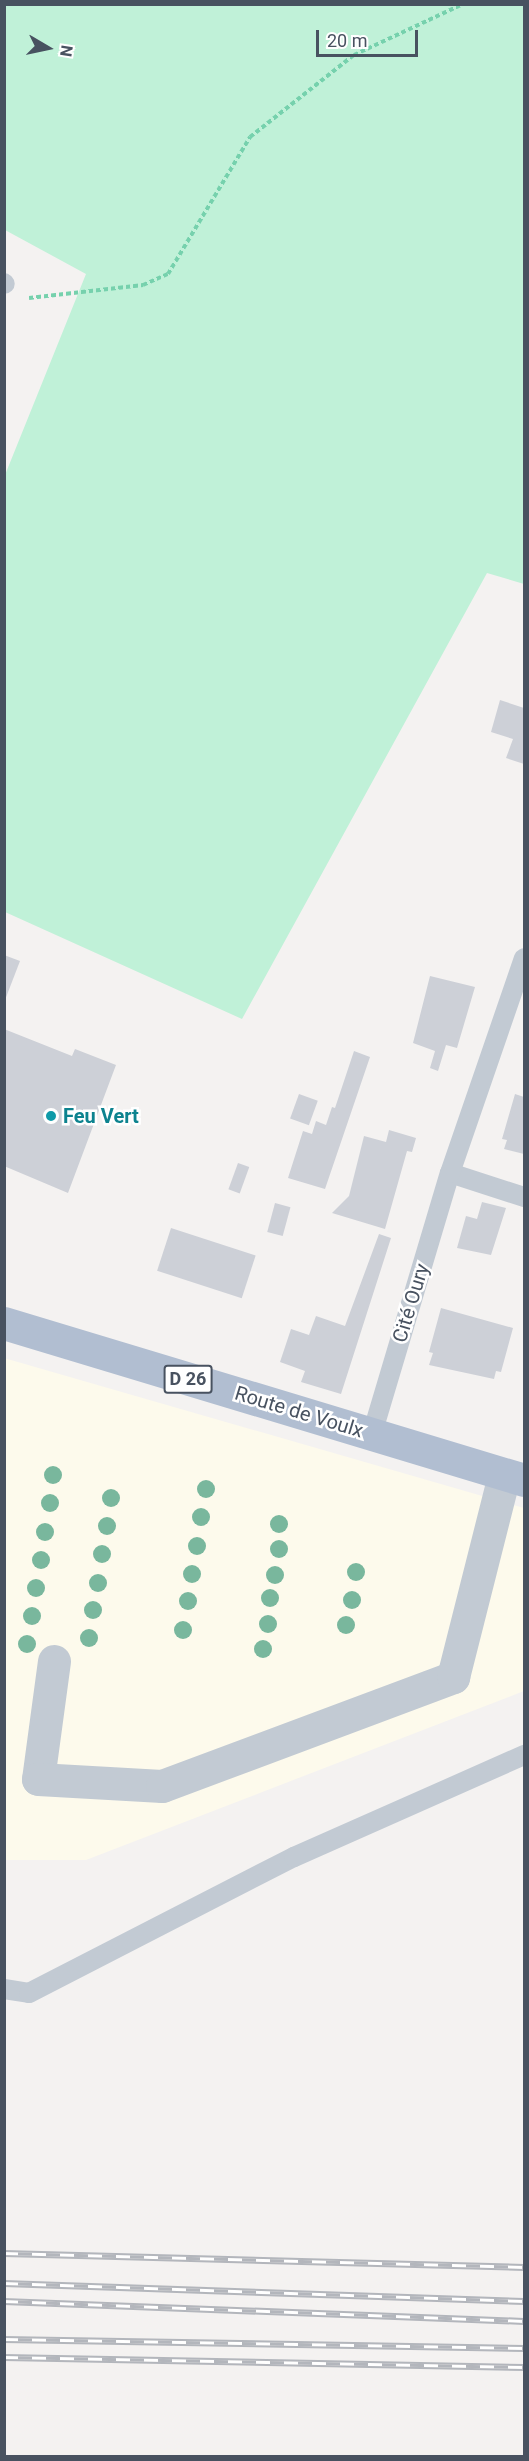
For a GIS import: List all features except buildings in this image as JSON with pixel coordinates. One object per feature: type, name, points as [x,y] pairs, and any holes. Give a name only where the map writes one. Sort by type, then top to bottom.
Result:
[{"type":"main road","name":"Route de Voulx","points":[[4,1323],[514,1477]]},
{"type":"street","points":[[54,1661],[38,1779],[162,1786],[453,1677],[514,1477]]},
{"type":"lane","name":"Cité Oury","points":[[372,1434],[450,1173],[525,958]]},
{"type":"lane","points":[[450,1173],[525,1197]]},
{"type":"lane","points":[[4,1989],[29,1994],[294,1857],[525,1755]]},
{"type":"path","points":[[5,284],[28,298],[62,297],[143,285],[168,274],[250,137],[354,55],[463,4]]},
{"type":"shaded area","points":[[4,1358],[524,1508],[524,1691],[86,1860],[5,1860]]},
{"type":"green space","points":[[5,4],[524,5],[524,584],[487,573],[242,1019],[5,912],[5,475],[86,274],[5,230]]},
{"type":"railway","points":[[4,2253],[524,2267]]},
{"type":"railway","points":[[4,2283],[524,2301]]},
{"type":"railway","points":[[4,2301],[524,2321]]},
{"type":"railway","points":[[4,2339],[524,2348]]},
{"type":"railway","points":[[4,2357],[524,2367]]},
{"type":"place","name":"Feu Vert","points":[[51,1116]]}]
